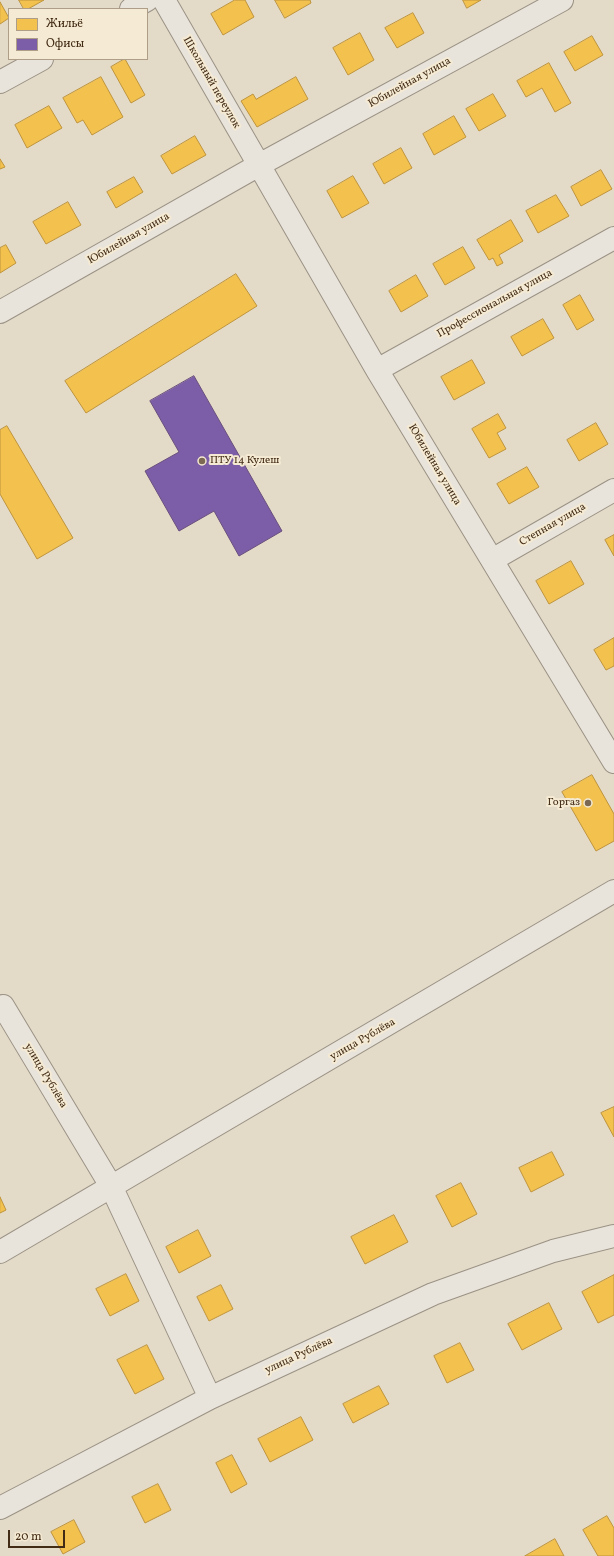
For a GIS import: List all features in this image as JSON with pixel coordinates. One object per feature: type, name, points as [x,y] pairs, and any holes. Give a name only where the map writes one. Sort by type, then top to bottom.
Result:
[{"type":"street","points":[[133,8],[147,0]]},
{"type":"street","name":"Школьный переулок","points":[[164,0],[259,165]]},
{"type":"street","name":"Юбилейная улица","points":[[0,312],[259,165],[562,0]]},
{"type":"street","points":[[0,82],[40,60]]},
{"type":"street","name":"Юбилейная улица","points":[[259,165],[377,370],[492,560],[607,733],[614,762]]},
{"type":"street","name":"Профессиональная улица","points":[[377,370],[614,238]]},
{"type":"street","name":"Степная улица","points":[[492,560],[614,490]]},
{"type":"street","name":"улица Рублёва","points":[[0,1252],[346,1050],[614,891]]},
{"type":"street","name":"улица Рублёва","points":[[3,1006],[111,1186],[210,1398]]},
{"type":"street","name":"улица Рублёва","points":[[0,1508],[210,1398],[433,1294],[553,1251],[614,1236]]},
{"type":"building: Жильё","points":[[19,0],[44,0],[30,8],[23,8]]},
{"type":"building: Жильё","points":[[235,0],[245,0],[254,17],[223,35],[211,14]]},
{"type":"building: Жильё","points":[[275,0],[310,0],[311,3],[285,18]]},
{"type":"building: Жильё","points":[[463,0],[481,0],[467,8]]},
{"type":"building: Жильё","points":[[0,2],[8,19],[0,24]]},
{"type":"building: Жильё","points":[[413,13],[424,33],[397,48],[385,28]]},
{"type":"building: Жильё","points":[[360,33],[374,60],[348,75],[333,48]]},
{"type":"building: Жильё","points":[[592,36],[603,55],[575,71],[564,52]]},
{"type":"building: Жильё","points":[[126,60],[145,95],[131,103],[111,67]]},
{"type":"building: Жильё","points":[[549,63],[571,103],[555,112],[542,88],[526,97],[517,81]]},
{"type":"building: Жильё","points":[[101,77],[123,117],[92,135],[83,120],[77,123],[63,98]]},
{"type":"building: Жильё","points":[[296,77],[308,99],[257,127],[241,101],[253,94],[256,99]]},
{"type":"building: Жильё","points":[[493,94],[506,116],[479,131],[466,109]]},
{"type":"building: Жильё","points":[[49,106],[62,128],[27,148],[15,125]]},
{"type":"building: Жильё","points":[[454,116],[466,137],[434,155],[423,134]]},
{"type":"building: Жильё","points":[[195,136],[206,155],[172,174],[161,156]]},
{"type":"building: Жильё","points":[[401,148],[412,168],[384,184],[373,164]]},
{"type":"building: Жильё","points":[[0,159],[5,167],[0,169]]},
{"type":"building: Жильё","points":[[601,170],[612,189],[581,206],[571,187]]},
{"type":"building: Жильё","points":[[353,176],[369,203],[342,218],[327,191]]},
{"type":"building: Жильё","points":[[134,177],[143,192],[116,208],[107,192]]},
{"type":"building: Жильё","points":[[556,195],[569,216],[538,233],[526,211]]},
{"type":"building: Жильё","points":[[68,202],[81,225],[46,244],[33,222]]},
{"type":"building: Жильё","points":[[511,220],[523,241],[499,255],[503,263],[497,266],[493,258],[489,260],[477,240]]},
{"type":"building: Жильё","points":[[6,245],[16,263],[0,273],[0,248]]},
{"type":"building: Жильё","points":[[463,247],[475,268],[445,285],[433,264]]},
{"type":"building: Жильё","points":[[236,274],[257,306],[86,413],[65,381]]},
{"type":"building: Жильё","points":[[416,275],[428,296],[401,312],[389,291]]},
{"type":"building: Жильё","points":[[580,295],[594,320],[577,330],[563,305]]},
{"type":"building: Жильё","points":[[543,319],[554,338],[522,356],[511,337]]},
{"type":"building: Жильё","points":[[472,360],[485,383],[454,400],[441,377]]},
{"type":"building: Жильё","points":[[498,414],[506,428],[497,433],[506,449],[489,458],[472,429]]},
{"type":"building: Жильё","points":[[596,423],[608,444],[579,461],[567,440]]},
{"type":"building: Жильё","points":[[7,426],[73,538],[37,559],[0,494],[0,430]]},
{"type":"building: Жильё","points":[[527,467],[539,487],[509,504],[497,484]]},
{"type":"building: Жильё","points":[[614,535],[614,556],[605,540]]},
{"type":"building: Жильё","points":[[571,561],[584,584],[549,604],[536,581]]},
{"type":"building: Жильё","points":[[614,638],[614,666],[606,670],[594,650]]},
{"type":"building: Жильё","name":"Горгаз","points":[[592,775],[614,814],[614,841],[596,851],[562,792]]},
{"type":"building: Жильё","points":[[614,1107],[614,1137],[601,1113]]},
{"type":"building: Жильё","points":[[552,1152],[564,1175],[531,1192],[519,1168]]},
{"type":"building: Жильё","points":[[461,1183],[477,1214],[452,1227],[436,1196]]},
{"type":"building: Жильё","points":[[0,1197],[6,1210],[0,1213]]},
{"type":"building: Жильё","points":[[394,1215],[408,1242],[365,1264],[351,1237]]},
{"type":"building: Жильё","points":[[198,1230],[211,1256],[179,1273],[166,1247]]},
{"type":"building: Жильё","points":[[126,1274],[139,1301],[110,1316],[96,1289]]},
{"type":"building: Жильё","points":[[614,1275],[614,1315],[598,1323],[582,1292]]},
{"type":"building: Жильё","points":[[221,1285],[233,1309],[209,1321],[197,1297]]},
{"type":"building: Жильё","points":[[549,1303],[562,1329],[522,1350],[508,1324]]},
{"type":"building: Жильё","points":[[460,1343],[474,1370],[447,1383],[434,1356]]},
{"type":"building: Жильё","points":[[147,1345],[164,1379],[135,1394],[117,1360]]},
{"type":"building: Жильё","points":[[379,1386],[389,1404],[353,1423],[343,1404]]},
{"type":"building: Жильё","points":[[301,1417],[313,1440],[270,1462],[258,1439]]},
{"type":"building: Жильё","points":[[232,1455],[247,1484],[231,1493],[216,1463]]},
{"type":"building: Жильё","points":[[158,1484],[171,1510],[145,1523],[132,1497]]},
{"type":"building: Жильё","points":[[607,1516],[614,1528],[614,1556],[598,1556],[583,1530]]},
{"type":"building: Жильё","points":[[74,1520],[85,1542],[63,1554],[51,1532]]},
{"type":"building: Жильё","points":[[555,1539],[564,1556],[525,1556]]},
{"type":"building: Офисы","name":"ПТУ 14 Кулеш","points":[[194,376],[282,531],[239,556],[214,511],[179,531],[145,471],[179,452],[150,401]]},
{"type":"place","name":"ПТУ 14 Кулеш","points":[[202,461]]},
{"type":"place","name":"Горгаз","points":[[588,803]]}]
